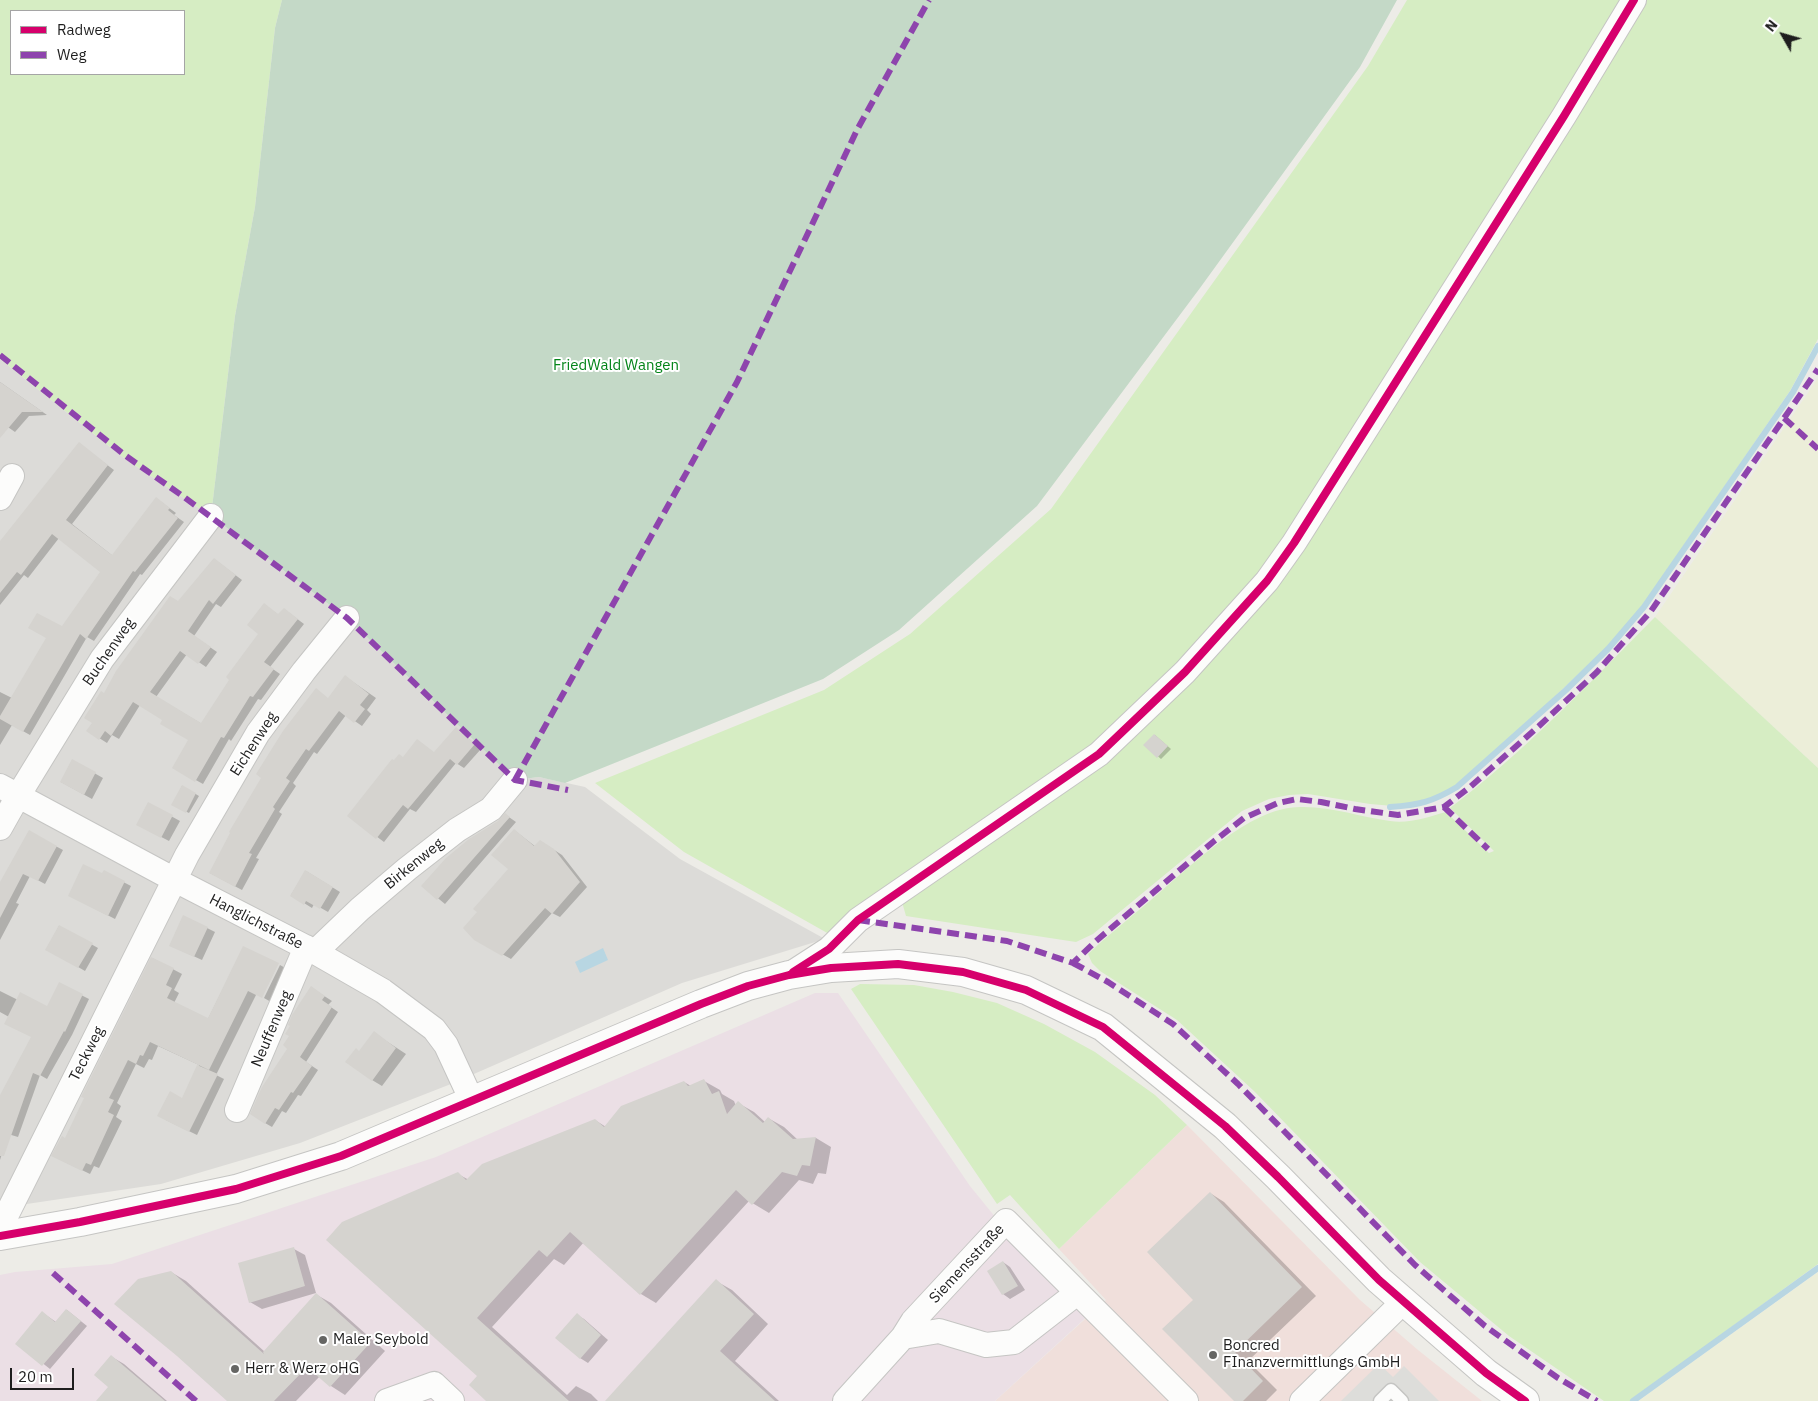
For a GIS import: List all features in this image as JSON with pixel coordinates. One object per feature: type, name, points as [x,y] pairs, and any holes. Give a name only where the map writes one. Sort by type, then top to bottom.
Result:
[{"type":"street","points":[[789,975],[829,949],[858,920],[1099,754],[1185,672],[1267,581],[1299,534],[1564,116],[1634,0]]},
{"type":"street","points":[[0,498],[12,476]]},
{"type":"street","name":"Buchenweg","points":[[0,828],[9,791],[102,659],[211,516]]},
{"type":"street","name":"Eichenweg","points":[[174,880],[258,733],[304,671],[348,618]]},
{"type":"street","name":"Birkenweg","points":[[310,949],[406,869],[457,830],[491,809],[515,780]]},
{"type":"street","name":"Hanglichstraße","points":[[9,791],[174,880],[310,949],[383,991],[434,1029],[446,1045],[472,1101]]},
{"type":"street","name":"Teckweg","points":[[0,1228],[174,880]]},
{"type":"street","name":"Neuffenweg","points":[[237,1110],[310,949]]},
{"type":"street","points":[[0,1236],[80,1222],[236,1189],[342,1156],[701,1004],[748,986],[789,975],[830,968],[898,964],[963,972],[1026,990],[1103,1027],[1225,1126],[1379,1280],[1486,1373],[1525,1401]]},
{"type":"street","name":"Siemensstraße","points":[[845,1401],[904,1337],[914,1321],[1006,1221],[1186,1401]]},
{"type":"street","points":[[904,1337],[938,1332],[986,1345],[1014,1342],[1077,1293]]},
{"type":"street","points":[[1311,1398],[1403,1302]]},
{"type":"street","points":[[387,1401],[434,1384],[452,1401]]},
{"type":"lane","points":[[1380,1401],[1391,1390],[1402,1401]]},
{"type":"shaded area","points":[[0,359],[124,458],[211,516],[347,618],[515,780],[539,777],[585,787],[680,859],[825,939],[682,983],[451,1084],[300,1143],[161,1184],[0,1208]]},
{"type":"shaded area","points":[[815,993],[838,993],[970,1186],[996,1218],[1092,1312],[995,1401],[0,1401],[0,1275],[15,1272],[112,1264],[436,1157]]},
{"type":"shaded area","points":[[1187,1125],[1360,1300],[1418,1350],[1482,1401],[995,1401],[1106,1300],[1059,1249]]},
{"type":"shaded area","points":[[1379,1364],[1393,1377],[1404,1366],[1439,1401],[1341,1401]]},
{"type":"green space","points":[[0,0],[282,0],[275,28],[255,207],[235,316],[211,516],[124,458],[0,359]]},
{"type":"green space","name":"FriedWald Wangen","points":[[282,0],[1397,0],[1360,67],[1200,288],[1037,506],[899,630],[823,679],[565,783],[539,777],[515,780],[347,618],[211,516],[235,316],[255,207],[275,28]]},
{"type":"green space","points":[[1407,0],[1623,0],[1527,157],[1259,578],[1208,635],[1095,744],[829,934],[684,852],[595,783],[824,690],[910,634],[1051,509],[1368,66]]},
{"type":"green space","points":[[1642,0],[1818,0],[1818,339],[1790,391],[1642,606],[1604,650],[1494,754],[1455,787],[1439,795],[1415,804],[1393,806],[1308,794],[1269,799],[1242,811],[1093,934],[1076,942],[906,916],[902,902],[1195,672]]},
{"type":"green space","points":[[1818,378],[1818,768],[1655,617]]},
{"type":"green space","points":[[1655,617],[1818,768],[1818,1264],[1630,1401],[1604,1401],[1509,1336],[1420,1262],[1254,1091],[1177,1020],[1100,971],[1092,963],[1088,954],[1183,872],[1221,842],[1240,828],[1261,817],[1281,810],[1300,807],[1323,808],[1397,822],[1418,820],[1446,812],[1489,853],[1494,851],[1450,808],[1530,740],[1581,692]]},
{"type":"green space","points":[[860,984],[914,985],[997,1003],[1044,1024],[1095,1052],[1155,1095],[1187,1125],[1059,1249],[1010,1195],[997,1204],[851,989]]},
{"type":"green space","points":[[1818,1272],[1818,1401],[1638,1401]]},
{"type":"water","points":[[603,948],[608,960],[580,973],[575,962]]},
{"type":"building","points":[[0,382],[43,412],[22,412],[0,438]]},
{"type":"building","points":[[79,442],[108,465],[66,520],[112,555],[156,497],[170,508],[168,510],[178,518],[135,572],[133,571],[86,639],[80,634],[23,732],[0,719],[0,716],[46,638],[28,628],[37,613],[62,626],[100,572],[52,534],[21,575],[17,572],[0,593],[0,541]]},
{"type":"building","points":[[214,558],[236,575],[213,604],[209,600],[188,631],[211,647],[198,664],[180,651],[150,692],[201,723],[229,680],[226,677],[258,634],[247,625],[264,603],[278,614],[284,608],[298,619],[264,662],[274,669],[253,697],[250,696],[224,738],[221,737],[195,782],[172,768],[188,740],[160,724],[162,720],[133,702],[111,736],[105,731],[99,740],[86,731],[92,723],[84,718],[101,691],[104,693],[116,671],[170,596],[178,601]]},
{"type":"building","points":[[345,675],[369,694],[360,705],[365,709],[354,723],[339,711],[309,751],[306,749],[286,778],[290,781],[273,807],[275,809],[249,853],[252,854],[235,887],[209,873],[229,832],[261,778],[256,774],[283,731],[316,688],[328,698]]},
{"type":"building","points":[[456,727],[475,744],[457,765],[450,759],[408,809],[403,805],[376,839],[347,816],[392,759],[394,760],[399,754],[403,757],[417,739],[434,752]]},
{"type":"building","points":[[1154,734],[1168,746],[1157,758],[1143,745]]},
{"type":"building","points":[[72,759],[96,772],[84,795],[60,782]]},
{"type":"building","points":[[182,785],[196,793],[186,813],[171,805]]},
{"type":"building","points":[[148,802],[173,815],[161,838],[136,825]]},
{"type":"building","points":[[505,813],[510,817],[437,900],[421,886],[446,858],[469,839],[498,821]]},
{"type":"building","points":[[514,829],[534,846],[540,840],[554,849],[580,882],[552,914],[545,908],[502,956],[474,940],[463,928],[477,912],[473,909],[508,869],[491,855]]},
{"type":"building","points":[[29,830],[57,846],[38,881],[23,874],[0,918],[0,882]]},
{"type":"building","points":[[83,864],[102,873],[104,870],[125,881],[108,916],[68,896]]},
{"type":"building","points":[[305,870],[333,887],[320,909],[306,901],[304,905],[290,896]]},
{"type":"building","points":[[183,915],[208,927],[194,957],[169,946]]},
{"type":"building","points":[[59,925],[93,943],[78,968],[45,950]]},
{"type":"building","points":[[243,946],[279,963],[262,998],[248,991],[209,1070],[150,1042],[143,1056],[140,1055],[136,1064],[128,1060],[109,1098],[114,1100],[108,1112],[114,1115],[91,1165],[86,1163],[82,1171],[51,1156],[62,1136],[65,1138],[84,1098],[81,1097],[151,957],[174,968],[166,985],[172,988],[167,998],[208,1018]]},
{"type":"building","points":[[59,982],[83,994],[65,1032],[40,1076],[33,1073],[4,1156],[0,1156],[0,1095],[31,1037],[4,1024],[20,992],[47,1006]]},
{"type":"building","points":[[311,986],[325,996],[322,1000],[332,1007],[300,1057],[312,1066],[279,1110],[275,1108],[265,1124],[250,1114],[262,1087],[287,1049],[283,1045],[289,1036],[285,1034],[290,1026],[288,1025],[292,1015]]},
{"type":"building","points":[[374,1031],[396,1048],[372,1081],[345,1062],[356,1048],[359,1051]]},
{"type":"building","points":[[197,1065],[218,1074],[189,1132],[157,1116],[170,1091],[182,1098]]},
{"type":"building","points":[[704,1079],[712,1094],[719,1091],[727,1114],[738,1101],[763,1123],[768,1117],[793,1139],[816,1137],[810,1166],[802,1165],[797,1176],[782,1172],[752,1205],[736,1190],[640,1295],[570,1232],[547,1257],[539,1250],[477,1318],[569,1401],[486,1401],[469,1385],[477,1376],[326,1240],[342,1222],[458,1172],[466,1180],[482,1164],[595,1119],[604,1127],[621,1106],[684,1081],[688,1086]]},
{"type":"building","points":[[1210,1192],[1302,1287],[1235,1352],[1263,1381],[1243,1401],[1234,1401],[1162,1329],[1193,1300],[1147,1252]]},
{"type":"building","points":[[294,1247],[305,1286],[249,1303],[238,1263]]},
{"type":"building","points":[[1003,1261],[1018,1286],[1002,1295],[987,1271]]},
{"type":"building","points":[[171,1271],[264,1354],[263,1352],[316,1293],[371,1342],[330,1387],[307,1367],[274,1401],[227,1401],[177,1356],[114,1304],[138,1279]]},
{"type":"building","points":[[716,1279],[754,1314],[720,1351],[775,1401],[605,1401]]},
{"type":"building","points":[[66,1309],[81,1321],[42,1366],[15,1344],[42,1311],[55,1322]]},
{"type":"building","points":[[577,1313],[601,1335],[580,1359],[555,1338]]},
{"type":"building","points":[[111,1355],[165,1401],[96,1401],[108,1387],[94,1375]]},
{"type":"waterway","points":[[1390,807],[1425,802],[1457,787],[1566,690],[1608,649],[1644,607],[1793,392],[1818,346]]},
{"type":"waterway","points":[[1633,1401],[1818,1268]]},
{"type":"marked path","points":[[515,780],[737,382],[858,128],[929,0]]},
{"type":"marked path","points":[[0,355],[126,456],[347,618],[515,780],[568,790]]},
{"type":"marked path","points":[[858,920],[1007,941],[1073,963],[1096,941],[1213,842],[1244,818],[1278,803],[1297,799],[1398,815],[1444,807],[1470,787],[1597,672],[1651,611],[1818,369]]},
{"type":"marked path","points":[[1784,418],[1818,449]]},
{"type":"marked path","points":[[1444,807],[1488,849]]},
{"type":"marked path","points":[[1073,963],[1108,982],[1173,1024],[1238,1084],[1415,1265],[1485,1326],[1558,1378],[1597,1401]]},
{"type":"marked path","points":[[53,1273],[196,1401]]},
{"type":"cycle path","points":[[793,972],[829,949],[858,920],[1099,754],[1185,672],[1267,581],[1294,543],[1564,116],[1634,0]]},
{"type":"cycle path","points":[[0,1236],[80,1222],[236,1189],[341,1156],[701,1004],[748,986],[789,975],[831,968],[898,964],[963,972],[1026,990],[1103,1027],[1225,1126],[1379,1280],[1486,1373],[1525,1401]]},
{"type":"place","name":"Maler Seybold","points":[[323,1340]]},
{"type":"place","name":"Boncred FInanzvermittlungs GmbH","points":[[1213,1355]]},
{"type":"place","name":"Herr & Werz oHG","points":[[235,1369]]}]
